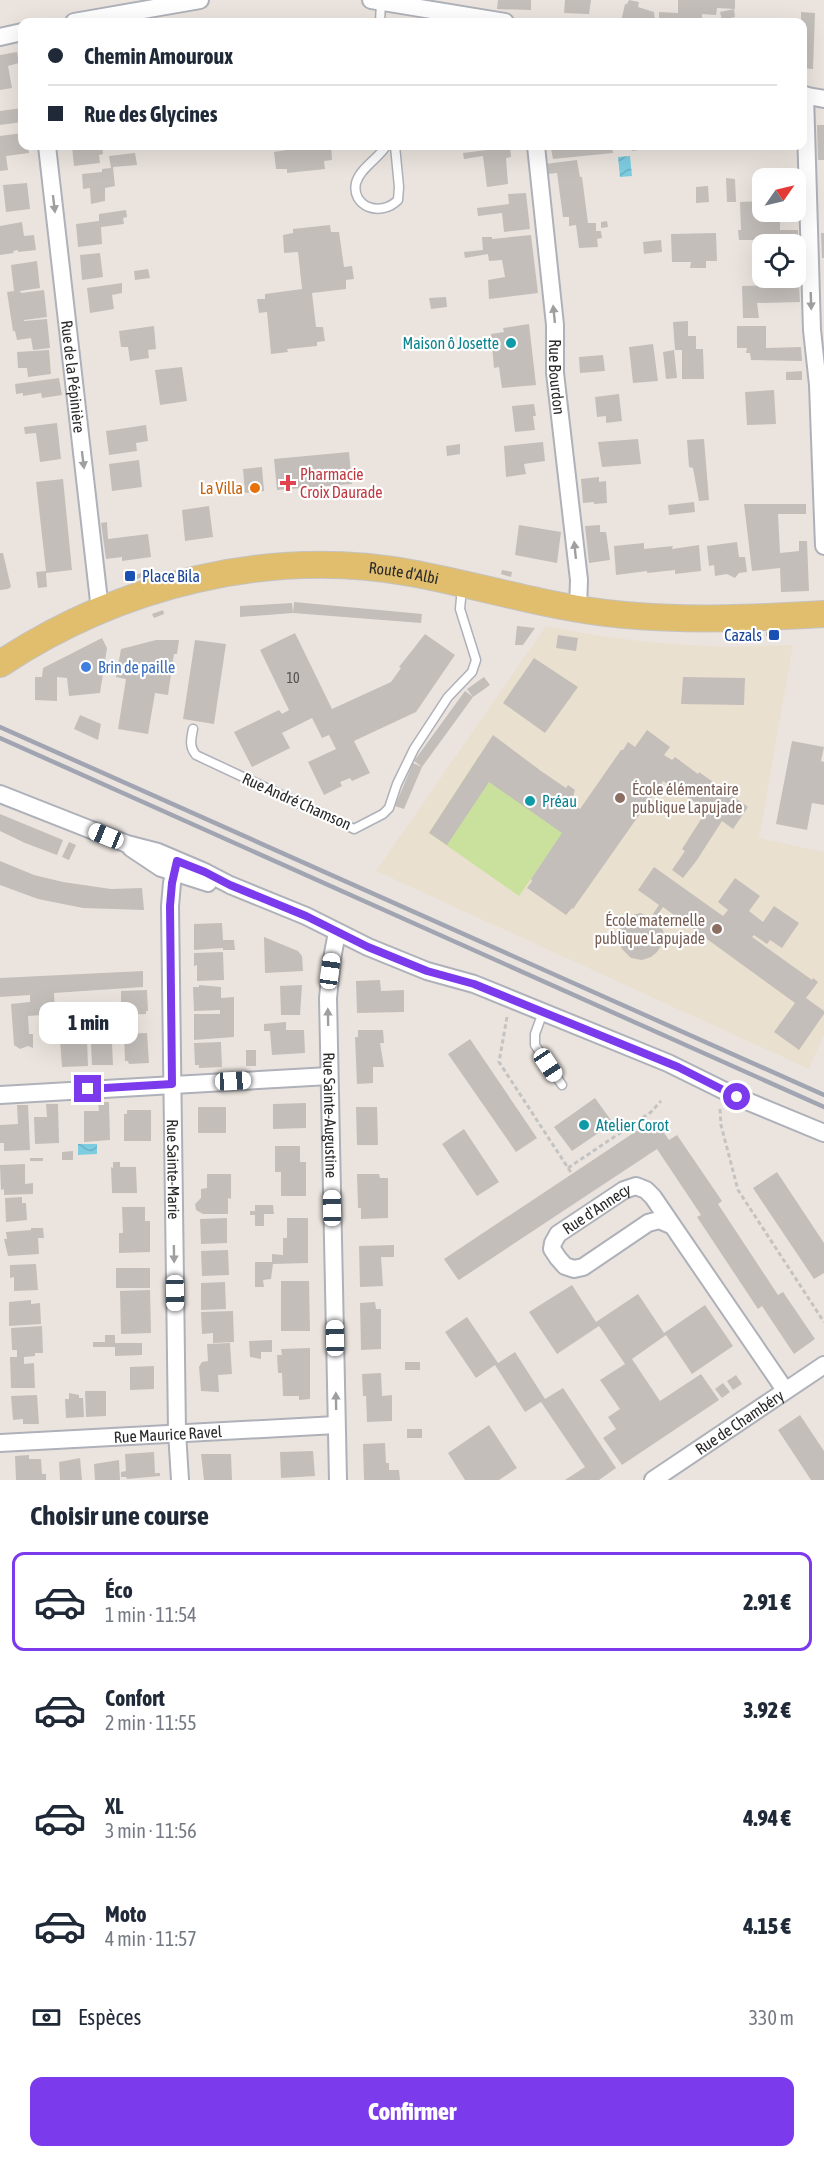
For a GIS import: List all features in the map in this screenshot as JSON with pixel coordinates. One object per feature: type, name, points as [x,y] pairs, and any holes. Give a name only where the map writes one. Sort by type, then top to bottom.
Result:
[{"type":"main road","name":"Route d'Albi","points":[[0,664],[40,638],[100,610],[177,584],[258,569],[297,565],[409,573],[578,608],[624,615],[701,619],[824,614]]},
{"type":"street","points":[[89,18],[135,6],[200,0]]},
{"type":"street","points":[[376,1],[480,18]]},
{"type":"street","points":[[0,37],[18,33]]},
{"type":"street","points":[[807,96],[824,99]]},
{"type":"street","name":"Rue de la Pépinière","points":[[47,150],[100,610]]},
{"type":"street","name":"Rue Bourdon","points":[[536,150],[555,325],[555,373],[579,580],[578,608]]},
{"type":"street","points":[[806,150],[812,330],[818,385],[824,546]]},
{"type":"street","points":[[0,794],[127,844],[158,852],[176,867],[205,872],[412,965],[474,984],[678,1067],[737,1097],[824,1133]]},
{"type":"street","name":"Rue Sainte-Marie","points":[[176,867],[170,906],[177,1432],[180,1480]]},
{"type":"street","name":"Rue Sainte-Augustine","points":[[338,932],[327,998],[338,1480]]},
{"type":"street","points":[[0,1095],[329,1076]]},
{"type":"street","name":"Rue d'Annecy","points":[[673,1226],[659,1220],[648,1223],[583,1267],[574,1269],[565,1266],[552,1249],[558,1234],[624,1190],[636,1186],[646,1190],[653,1197],[673,1226],[785,1390]]},
{"type":"street","name":"Rue de Chambéry","points":[[653,1480],[824,1365]]},
{"type":"street","name":"Rue Maurice Ravel","points":[[0,1443],[336,1425]]},
{"type":"lane","points":[[376,1],[379,18]]},
{"type":"lane","points":[[382,150],[363,171],[356,183],[358,196],[366,206],[380,210],[392,207],[398,200],[399,187],[394,150]]},
{"type":"lane","name":"Rue André Chamson","points":[[193,729],[190,741],[196,755],[354,829],[359,827],[383,814],[389,808],[397,784],[414,748],[448,698],[472,672],[476,660],[460,609],[462,584]]},
{"type":"lane","points":[[543,1012],[535,1034],[535,1045],[562,1084]]},
{"type":"path","points":[[507,1017],[499,1062],[572,1174]]},
{"type":"path","points":[[568,1168],[651,1112],[661,1101]]},
{"type":"path","points":[[720,1102],[721,1125],[738,1190],[824,1322]]},
{"type":"shaded area","points":[[546,626],[657,643],[723,647],[793,645],[759,838],[824,852],[824,1034],[809,1069],[376,871]]},
{"type":"green space","points":[[479,756],[571,821],[519,896],[429,833]]},
{"type":"water","points":[[630,156],[632,176],[620,177],[618,157]]},
{"type":"water","points":[[78,1144],[97,1144],[97,1154],[78,1155]]},
{"type":"building","points":[[498,0],[531,0],[531,10],[497,9]]},
{"type":"building","points":[[565,0],[591,0],[589,14],[564,13]]},
{"type":"building","points":[[629,0],[639,2],[638,7],[654,12],[655,18],[622,18],[625,4]]},
{"type":"building","points":[[678,0],[735,0],[735,9],[717,8],[716,15],[702,14],[702,18],[659,18],[659,12],[678,13]]},
{"type":"building","points":[[734,9],[735,17],[722,18],[720,12]]},
{"type":"building","points":[[801,12],[815,13],[813,69],[807,68],[807,18],[801,18]]},
{"type":"building","points":[[17,52],[18,63],[8,66],[12,88],[0,90],[0,55]]},
{"type":"building","points":[[18,109],[18,123],[0,125],[0,111]]},
{"type":"building","points":[[817,125],[824,125],[824,160],[818,160]]},
{"type":"building","points":[[18,134],[18,150],[29,150],[29,153],[6,156],[8,170],[0,171],[0,136]]},
{"type":"building","points":[[72,150],[102,150],[103,154],[99,155],[100,163],[74,166]]},
{"type":"building","points":[[331,150],[332,160],[324,161],[325,169],[287,173],[287,169],[276,169],[274,152]]},
{"type":"building","points":[[510,150],[511,157],[506,158],[508,184],[487,187],[483,156],[464,159],[463,153]]},
{"type":"building","points":[[551,150],[613,150],[613,153],[553,159]]},
{"type":"building","points":[[135,153],[137,165],[113,167],[115,186],[105,188],[105,201],[91,204],[90,188],[83,189],[82,174],[102,172],[102,169],[111,168],[109,156]]},
{"type":"building","points":[[577,160],[580,177],[582,177],[588,223],[596,223],[596,231],[601,231],[602,238],[597,239],[598,247],[579,248],[576,225],[569,226],[569,217],[563,217],[557,173],[547,174],[545,164]]},
{"type":"building","points":[[726,178],[735,179],[736,202],[727,202]]},
{"type":"building","points":[[27,183],[30,209],[6,212],[3,185]]},
{"type":"building","points":[[708,186],[709,202],[696,203],[696,187]]},
{"type":"building","points":[[526,193],[530,229],[504,232],[502,213],[478,216],[477,208],[509,204],[508,194]]},
{"type":"building","points":[[752,201],[752,222],[780,222],[780,230],[798,230],[798,234],[752,234],[752,240],[739,240],[740,202]]},
{"type":"building","points":[[126,210],[127,217],[123,218],[124,224],[101,227],[102,244],[78,247],[76,224],[99,221],[99,214]]},
{"type":"building","points":[[607,221],[608,227],[601,228],[601,222]]},
{"type":"building","points":[[22,222],[24,236],[34,235],[36,250],[18,252],[18,250],[13,251],[14,253],[0,255],[0,226]]},
{"type":"building","points":[[330,225],[331,232],[339,232],[344,267],[352,266],[354,279],[346,280],[346,289],[312,293],[316,327],[323,327],[325,341],[317,342],[317,346],[287,349],[288,352],[271,354],[267,312],[259,313],[257,299],[265,299],[265,294],[302,289],[298,252],[284,253],[283,235],[293,233],[293,229]]},
{"type":"building","points":[[716,233],[717,261],[706,261],[706,268],[690,268],[691,262],[672,262],[671,234]]},
{"type":"building","points":[[821,233],[824,233],[824,258],[822,258]]},
{"type":"building","points":[[531,235],[538,293],[489,299],[488,280],[505,277],[502,260],[489,261],[488,254],[465,258],[464,252],[483,250],[482,237],[492,237],[492,239]]},
{"type":"building","points":[[661,240],[662,252],[644,254],[643,242]]},
{"type":"building","points":[[100,253],[103,277],[82,280],[80,255]]},
{"type":"building","points":[[37,261],[40,288],[20,291],[21,293],[44,290],[47,317],[24,321],[47,319],[50,348],[33,350],[31,338],[17,340],[15,331],[13,331],[7,292],[14,291],[11,265]]},
{"type":"building","points":[[148,269],[150,278],[135,280],[134,271]]},
{"type":"building","points":[[122,283],[122,293],[112,295],[114,309],[90,313],[87,288]]},
{"type":"building","points":[[742,286],[799,288],[800,302],[757,303],[759,318],[743,318]]},
{"type":"building","points":[[446,297],[447,307],[431,309],[429,298]]},
{"type":"building","points":[[688,321],[688,336],[696,336],[696,349],[703,349],[704,379],[682,379],[682,350],[675,350],[673,322]]},
{"type":"building","points":[[529,324],[536,385],[502,388],[499,367],[494,368],[491,334],[504,332],[503,328]]},
{"type":"building","points":[[154,326],[156,349],[148,350],[149,358],[130,361],[128,347],[121,347],[119,331]]},
{"type":"building","points":[[737,326],[766,326],[766,348],[801,347],[802,361],[751,360],[750,353],[746,353],[747,348],[737,348]]},
{"type":"building","points":[[653,344],[658,381],[633,383],[629,347]]},
{"type":"building","points":[[49,350],[51,374],[28,377],[27,368],[18,368],[17,352]]},
{"type":"building","points":[[674,350],[677,378],[666,379],[663,352]]},
{"type":"building","points":[[603,355],[605,371],[580,373],[579,357]]},
{"type":"building","points":[[182,367],[187,401],[160,405],[155,370]]},
{"type":"building","points":[[802,371],[802,380],[786,380],[786,372]]},
{"type":"building","points":[[59,378],[62,395],[42,398],[41,393],[23,396],[23,393],[16,394],[15,384]]},
{"type":"building","points":[[774,390],[776,424],[747,425],[745,392]]},
{"type":"building","points":[[619,394],[622,421],[606,423],[606,416],[597,417],[595,397]]},
{"type":"building","points":[[534,404],[535,430],[515,432],[512,406]]},
{"type":"building","points":[[57,423],[61,459],[40,462],[36,433],[25,434],[24,427]]},
{"type":"building","points":[[146,425],[148,441],[136,443],[137,451],[109,455],[106,431]]},
{"type":"building","points":[[638,439],[641,464],[602,467],[598,442]]},
{"type":"building","points":[[704,439],[709,500],[699,501],[693,468],[689,467],[687,440]]},
{"type":"building","points":[[543,442],[545,461],[524,464],[526,474],[506,477],[504,446]]},
{"type":"building","points":[[460,444],[460,454],[447,456],[446,446]]},
{"type":"building","points":[[349,452],[352,484],[277,490],[274,459]]},
{"type":"building","points":[[139,460],[142,487],[112,491],[109,464]]},
{"type":"building","points":[[262,467],[264,491],[245,493],[243,469]]},
{"type":"building","points":[[599,477],[599,482],[606,481],[607,503],[583,503],[581,479]]},
{"type":"building","points":[[63,479],[72,570],[46,573],[47,587],[38,588],[36,572],[46,571],[36,482]]},
{"type":"building","points":[[694,502],[695,512],[669,515],[668,505]]},
{"type":"building","points":[[744,504],[806,504],[806,514],[778,514],[780,553],[799,551],[799,541],[807,541],[809,591],[781,592],[780,568],[752,571]]},
{"type":"building","points":[[209,506],[213,537],[185,541],[182,510]]},
{"type":"building","points":[[107,522],[108,539],[148,534],[151,557],[122,561],[122,557],[106,559],[101,523]]},
{"type":"building","points":[[519,525],[561,532],[557,563],[515,555]]},
{"type":"building","points":[[600,525],[600,532],[606,532],[610,560],[589,563],[585,526]]},
{"type":"building","points":[[737,542],[739,557],[745,557],[747,572],[739,573],[735,578],[727,574],[715,576],[714,565],[709,566],[707,546]]},
{"type":"building","points":[[644,543],[644,549],[673,546],[672,549],[699,545],[701,571],[675,574],[675,570],[647,573],[647,571],[616,575],[614,546]]},
{"type":"building","points":[[0,553],[3,553],[11,587],[0,590]]},
{"type":"building","points":[[502,570],[512,572],[511,577],[501,574]]},
{"type":"building","points":[[146,571],[147,575],[137,579],[136,575]]},
{"type":"building","points":[[294,602],[422,614],[421,623],[293,613]]},
{"type":"building","points":[[292,603],[293,613],[240,617],[240,606]]},
{"type":"building","points":[[163,610],[164,614],[154,618],[152,614]]},
{"type":"building","points":[[517,626],[535,628],[523,645],[515,645]]},
{"type":"building","points":[[777,631],[777,636],[766,636],[766,632]]},
{"type":"building","points":[[295,633],[332,709],[391,682],[401,668],[399,667],[425,634],[455,655],[416,712],[354,741],[370,773],[352,781],[350,778],[340,782],[342,786],[324,795],[308,762],[336,749],[329,735],[322,738],[312,718],[282,733],[290,748],[252,767],[234,732],[279,710],[282,714],[289,710],[260,650]]},
{"type":"building","points":[[558,635],[578,638],[576,651],[556,648]]},
{"type":"building","name":"Brin de paille","points":[[102,638],[107,648],[100,693],[69,696],[67,678],[57,677],[57,701],[35,700],[35,677],[42,677],[43,668]]},
{"type":"building","points":[[156,640],[179,640],[177,654],[174,654],[168,695],[155,693],[148,734],[118,729],[126,679],[116,677],[121,649]]},
{"type":"building","points":[[195,640],[226,644],[214,724],[183,719]]},
{"type":"building","points":[[534,658],[578,687],[545,733],[503,703]]},
{"type":"building","points":[[484,677],[490,685],[473,697],[467,689]]},
{"type":"building","points":[[683,677],[745,678],[744,705],[681,704]]},
{"type":"building","points":[[465,691],[473,697],[422,767],[414,761]]},
{"type":"building","points":[[80,715],[101,724],[98,740],[74,729]]},
{"type":"building","points":[[647,730],[670,747],[664,755],[672,760],[675,757],[748,807],[733,829],[722,821],[683,878],[672,870],[685,851],[682,849],[707,810],[663,781],[573,909],[566,915],[527,888],[562,833],[489,782],[447,845],[429,833],[493,735],[566,788],[568,785],[575,790],[571,803],[580,809],[621,750],[628,742],[635,747]]},
{"type":"building","points":[[792,741],[824,747],[821,761],[824,762],[824,805],[812,803],[807,830],[776,824]]},
{"type":"building","points":[[413,763],[422,767],[404,809],[395,806]]},
{"type":"building","points":[[0,814],[63,840],[57,855],[0,831]]},
{"type":"building","points":[[69,842],[76,845],[69,860],[62,857]]},
{"type":"building","points":[[0,861],[34,875],[63,882],[111,889],[142,888],[144,910],[83,908],[38,899],[0,885]]},
{"type":"building","points":[[654,867],[723,916],[728,910],[718,902],[735,878],[760,896],[749,911],[763,922],[774,906],[799,923],[782,948],[770,940],[767,944],[754,935],[752,937],[818,982],[806,998],[824,1011],[824,1014],[799,1050],[774,1032],[795,1003],[663,907],[655,918],[664,934],[657,952],[642,960],[631,958],[622,949],[618,940],[618,932],[624,920],[640,913],[651,917],[659,905],[638,890]]},
{"type":"building","points":[[222,923],[223,940],[234,940],[235,950],[223,950],[223,948],[194,950],[194,924]]},
{"type":"building","points":[[264,937],[298,951],[302,956],[303,971],[265,973]]},
{"type":"building","points":[[223,952],[224,980],[197,981],[194,953]]},
{"type":"building","points":[[143,971],[143,987],[54,993],[55,1014],[28,1016],[29,1034],[33,1034],[33,1048],[28,1046],[20,1049],[14,1045],[11,1004],[30,1002],[30,995],[0,997],[0,978]]},
{"type":"building","points":[[380,980],[381,991],[404,990],[404,1012],[357,1013],[356,981]]},
{"type":"building","points":[[199,985],[221,987],[221,998],[234,997],[234,1037],[194,1040],[194,1014],[220,1014],[220,1010],[194,1011],[193,987],[199,987]]},
{"type":"building","points":[[302,985],[300,1015],[281,1015],[280,986]]},
{"type":"building","points":[[147,990],[148,1011],[146,1014],[121,1015],[121,991]]},
{"type":"building","points":[[123,1017],[123,1023],[107,1023],[107,1018]]},
{"type":"building","points":[[286,1022],[286,1030],[304,1030],[305,1053],[272,1055],[270,1031],[264,1031],[264,1024]]},
{"type":"building","points":[[358,1030],[383,1030],[384,1043],[380,1043],[384,1067],[373,1067],[373,1083],[357,1084],[355,1037],[358,1037]]},
{"type":"building","points":[[147,1033],[149,1063],[129,1064],[125,1061],[124,1034]]},
{"type":"building","points":[[87,1039],[88,1066],[62,1067],[60,1040]]},
{"type":"building","points":[[470,1039],[537,1138],[516,1152],[448,1054]]},
{"type":"building","points":[[221,1042],[222,1067],[199,1068],[199,1065],[195,1065],[194,1043]]},
{"type":"building","points":[[112,1043],[113,1065],[92,1065],[91,1044]]},
{"type":"building","points":[[246,1050],[256,1050],[256,1066],[246,1066]]},
{"type":"building","name":"Atelier Corot","points":[[595,1098],[613,1123],[572,1151],[554,1127]]},
{"type":"building","points":[[98,1102],[109,1102],[110,1140],[84,1142],[84,1111],[99,1111]]},
{"type":"building","points":[[306,1103],[306,1128],[273,1129],[273,1104]]},
{"type":"building","points":[[46,1104],[58,1104],[59,1143],[35,1144],[34,1117],[47,1117]]},
{"type":"building","points":[[17,1105],[28,1105],[30,1150],[4,1151],[4,1143],[0,1143],[0,1125],[18,1124]]},
{"type":"building","points":[[198,1107],[226,1107],[226,1133],[198,1133]]},
{"type":"building","points":[[356,1107],[377,1107],[378,1145],[357,1145]]},
{"type":"building","points":[[127,1110],[151,1110],[151,1141],[124,1141],[124,1114],[127,1114]]},
{"type":"building","points":[[647,1124],[653,1132],[660,1127],[669,1140],[677,1135],[722,1201],[718,1204],[778,1295],[783,1292],[815,1339],[794,1354],[762,1306],[758,1309],[697,1217],[701,1215],[657,1149],[459,1280],[444,1259]]},
{"type":"building","points":[[464,1129],[499,1182],[477,1196],[442,1144]]},
{"type":"building","points":[[275,1146],[300,1146],[300,1162],[306,1162],[306,1196],[281,1196],[281,1172],[275,1172]]},
{"type":"building","points":[[73,1151],[73,1160],[62,1160],[62,1152]]},
{"type":"building","points":[[30,1158],[43,1158],[43,1161],[30,1161]]},
{"type":"building","points":[[113,1162],[120,1162],[120,1167],[136,1167],[137,1193],[112,1193],[111,1167],[113,1168]]},
{"type":"building","points":[[25,1164],[25,1184],[33,1183],[33,1194],[4,1195],[4,1189],[1,1190],[0,1165]]},
{"type":"building","points":[[777,1172],[824,1243],[824,1273],[814,1279],[753,1188]]},
{"type":"building","points":[[207,1174],[231,1174],[231,1199],[228,1198],[228,1214],[203,1214],[196,1210],[195,1204],[201,1198],[201,1189],[207,1188]]},
{"type":"building","points":[[357,1174],[379,1174],[380,1178],[388,1178],[388,1218],[361,1219],[361,1208],[358,1208]]},
{"type":"building","points":[[22,1197],[22,1203],[26,1203],[27,1220],[6,1222],[5,1198]]},
{"type":"building","points":[[255,1205],[273,1205],[274,1214],[264,1214],[264,1226],[255,1226],[255,1215],[250,1215],[250,1211],[255,1211]]},
{"type":"building","points":[[122,1207],[145,1207],[145,1221],[150,1221],[150,1252],[119,1253],[119,1233],[123,1233]]},
{"type":"building","points":[[227,1218],[227,1243],[201,1244],[200,1219]]},
{"type":"building","points":[[287,1218],[308,1218],[308,1263],[273,1264],[271,1279],[263,1280],[264,1287],[255,1287],[255,1262],[272,1262],[272,1254],[283,1255],[283,1238],[287,1238]]},
{"type":"building","points":[[31,1228],[43,1228],[44,1238],[38,1238],[39,1254],[8,1256],[4,1239],[7,1239],[6,1232],[31,1230]]},
{"type":"building","points":[[394,1245],[394,1257],[381,1257],[383,1286],[360,1287],[359,1246]]},
{"type":"building","points":[[228,1250],[229,1275],[202,1276],[201,1251]]},
{"type":"building","points":[[36,1264],[38,1290],[14,1291],[14,1277],[10,1278],[10,1265]]},
{"type":"building","points":[[116,1268],[150,1268],[150,1288],[116,1288]]},
{"type":"building","points":[[281,1281],[309,1281],[310,1331],[281,1331]]},
{"type":"building","points":[[225,1282],[226,1309],[201,1310],[201,1283]]},
{"type":"building","points":[[572,1285],[596,1322],[638,1294],[664,1333],[705,1305],[733,1346],[692,1374],[666,1335],[632,1359],[660,1401],[701,1374],[719,1400],[622,1465],[603,1438],[616,1429],[608,1417],[620,1409],[600,1380],[625,1364],[599,1326],[557,1354],[529,1312]]},
{"type":"building","points":[[150,1290],[151,1333],[121,1334],[120,1291]]},
{"type":"building","points":[[31,1300],[31,1304],[40,1303],[41,1324],[9,1326],[9,1302]]},
{"type":"building","points":[[375,1302],[376,1309],[381,1309],[381,1349],[361,1350],[360,1303]]},
{"type":"building","points":[[233,1311],[234,1342],[213,1343],[213,1333],[202,1334],[201,1312]]},
{"type":"building","points":[[467,1317],[498,1363],[515,1352],[545,1399],[563,1388],[616,1468],[599,1480],[565,1480],[585,1467],[541,1402],[525,1412],[495,1365],[476,1378],[445,1332]]},
{"type":"building","points":[[42,1326],[43,1353],[24,1357],[24,1364],[34,1363],[35,1388],[11,1388],[10,1357],[17,1357],[17,1350],[12,1350],[11,1328]]},
{"type":"building","points":[[105,1335],[115,1335],[115,1343],[142,1343],[142,1355],[115,1356],[115,1347],[93,1347],[93,1342],[105,1342]]},
{"type":"building","points":[[272,1340],[272,1352],[261,1352],[261,1359],[250,1357],[249,1341]]},
{"type":"building","points":[[230,1343],[232,1374],[218,1375],[219,1392],[201,1391],[199,1367],[202,1362],[208,1361],[207,1344]]},
{"type":"building","points":[[310,1348],[310,1399],[299,1400],[299,1396],[283,1396],[282,1373],[278,1373],[277,1355],[282,1355],[281,1349]]},
{"type":"building","points":[[405,1362],[420,1362],[420,1370],[405,1370]]},
{"type":"building","points":[[154,1366],[154,1389],[130,1390],[130,1367]]},
{"type":"building","points":[[381,1373],[382,1396],[392,1395],[392,1421],[367,1422],[362,1374]]},
{"type":"building","points":[[736,1375],[742,1384],[733,1390],[727,1381]]},
{"type":"building","points":[[723,1383],[730,1392],[722,1398],[715,1389]]},
{"type":"building","points":[[85,1391],[106,1391],[106,1416],[86,1417]]},
{"type":"building","points":[[69,1393],[83,1398],[84,1417],[66,1418],[65,1399],[69,1399]]},
{"type":"building","points":[[37,1395],[39,1424],[23,1424],[23,1419],[13,1420],[11,1396]]},
{"type":"building","points":[[800,1415],[824,1451],[824,1480],[811,1480],[778,1430]]},
{"type":"building","points":[[489,1425],[517,1468],[499,1480],[465,1480],[448,1453]]},
{"type":"building","points":[[407,1429],[422,1429],[422,1438],[407,1438]]},
{"type":"building","points":[[385,1443],[386,1463],[389,1463],[389,1470],[399,1470],[400,1480],[364,1480],[363,1444]]},
{"type":"building","points":[[313,1451],[315,1476],[281,1478],[280,1452]]},
{"type":"building","points":[[154,1452],[155,1473],[160,1473],[160,1476],[127,1479],[121,1477],[121,1472],[126,1471],[125,1454]]},
{"type":"building","points":[[201,1454],[231,1454],[232,1480],[204,1480]]},
{"type":"building","points":[[29,1455],[29,1459],[41,1459],[42,1474],[46,1474],[46,1480],[16,1480],[15,1456]]},
{"type":"building","points":[[80,1458],[82,1480],[60,1480],[59,1462]]},
{"type":"building","points":[[119,1460],[120,1480],[95,1480],[94,1464]]},
{"type":"railway","points":[[0,727],[824,1095]]},
{"type":"railway","points":[[0,738],[824,1107]]},
{"type":"place","name":"Maison ô Josette","points":[[511,343]]},
{"type":"place","name":"Pharmacie Croix Daurade","points":[[288,483]]},
{"type":"place","name":"La Villa","points":[[255,488]]},
{"type":"place","name":"Place Bila","points":[[130,576]]},
{"type":"place","name":"Cazals","points":[[774,635]]},
{"type":"place","name":"Brin de paille","points":[[86,667]]},
{"type":"place","name":"École élémentaire publique Lapujade","points":[[620,798]]},
{"type":"place","name":"Préau","points":[[530,801]]},
{"type":"place","name":"École maternelle publique Lapujade","points":[[717,929]]},
{"type":"place","name":"Atelier Corot","points":[[584,1125]]},
{"type":"route","points":[[88,1089],[172,1084],[170,906],[177,861],[306,916],[368,947],[427,971],[474,984],[678,1067],[737,1097]]}]
